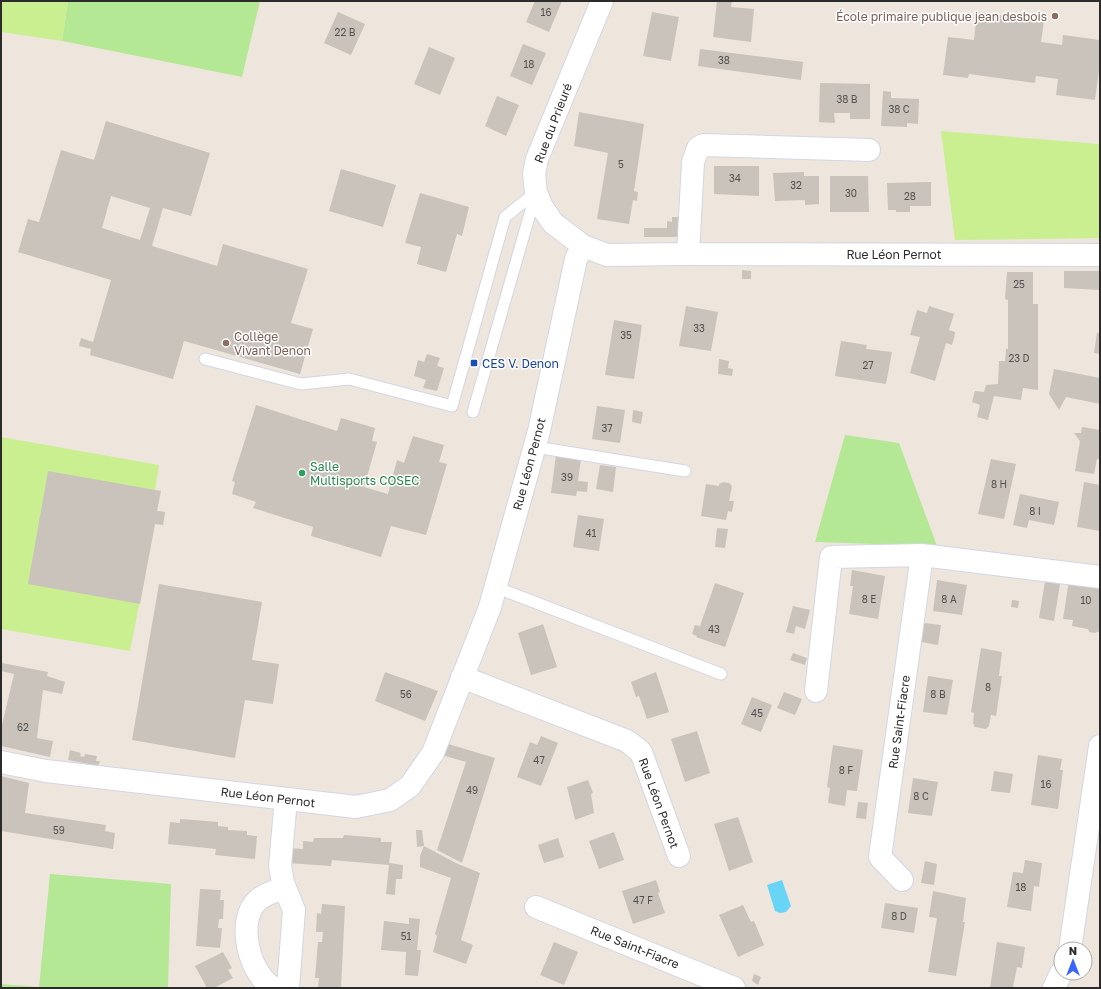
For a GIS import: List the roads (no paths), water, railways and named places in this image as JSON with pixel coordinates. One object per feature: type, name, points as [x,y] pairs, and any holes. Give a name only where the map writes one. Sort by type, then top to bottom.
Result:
[{"type":"street","name":"Rue du Prieuré","points":[[577,242],[553,223],[542,207],[536,192],[534,174],[537,159],[602,1]]},
{"type":"street","points":[[688,254],[693,162],[698,148],[703,145],[869,150]]},
{"type":"street","name":"Rue Léon Pernot","points":[[1,762],[46,771],[356,807],[390,800],[410,786],[433,753],[490,607],[535,447],[576,259],[577,242],[607,256],[688,254],[1100,255]]},
{"type":"street","points":[[816,691],[831,557],[922,555],[1100,577]]},
{"type":"street","name":"Rue Saint-Fiacre","points":[[902,880],[880,857],[922,555]]},
{"type":"street","name":"Rue Léon Pernot","points":[[462,677],[627,741],[641,752],[678,856]]},
{"type":"street","points":[[1071,941],[1100,746]]},
{"type":"street","points":[[286,799],[280,866],[285,888],[294,910],[288,988]]},
{"type":"street","points":[[274,988],[260,976],[251,960],[247,943],[248,929],[252,908],[257,900],[285,888]]},
{"type":"street","name":"Rue Saint-Fiacre","points":[[536,907],[734,988]]},
{"type":"lane","points":[[205,359],[301,384],[349,379],[452,406],[505,217],[536,192]]},
{"type":"lane","points":[[473,412],[536,192]]},
{"type":"lane","points":[[535,447],[685,471]]},
{"type":"lane","points":[[495,587],[721,674]]},
{"type":"water","points":[[782,880],[791,906],[786,912],[780,913],[775,911],[767,885]]},
{"type":"place","name":"École primaire publique jean desbois","points":[[1055,16]]},
{"type":"place","name":"Collège Vivant Denon","points":[[226,343]]},
{"type":"place","name":"CES V. Denon","points":[[474,363]]},
{"type":"place","name":"Salle Multisports COSEC","points":[[302,473]]}]
